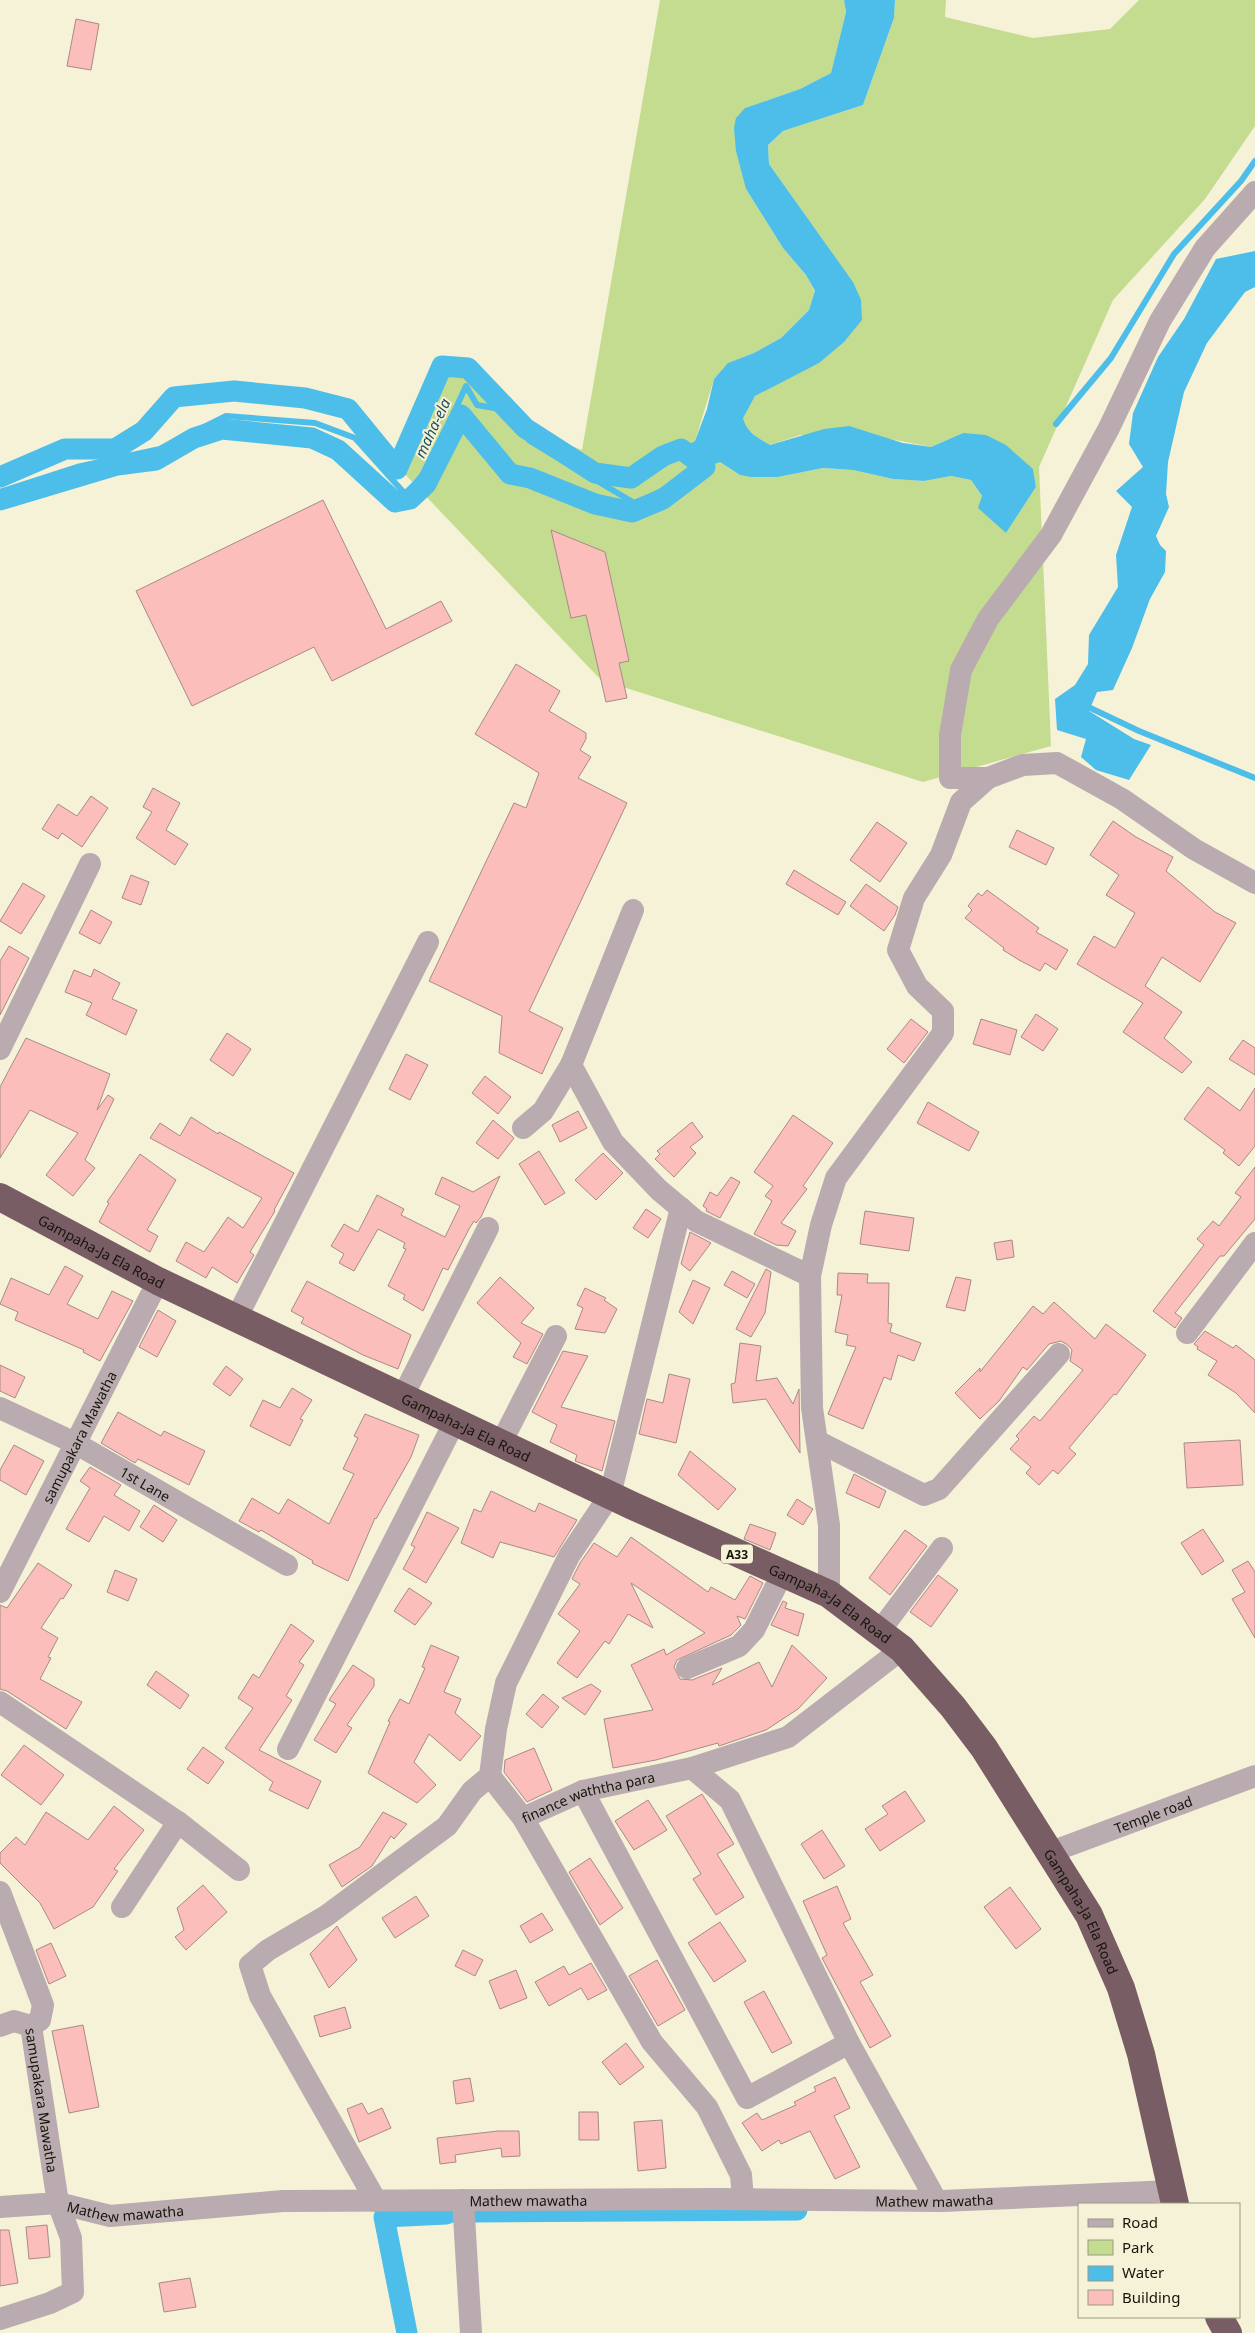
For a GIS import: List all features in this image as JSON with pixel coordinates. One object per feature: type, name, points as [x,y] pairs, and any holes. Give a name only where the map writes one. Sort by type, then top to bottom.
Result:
[{"type":"highway","name":"Gampaha-Ja Ela Road","points":[[0,1197],[158,1281],[610,1495],[829,1594],[902,1649],[953,1707],[984,1748],[1051,1852],[1089,1916],[1121,1988],[1141,2054],[1173,2197]]},
{"type":"highway","points":[[1220,2318],[1228,2333]]},
{"type":"street","points":[[1255,192],[1205,248],[1160,321],[1109,428],[1051,535],[988,619],[961,670],[950,735],[950,778],[988,778],[1023,765],[1057,763],[1122,799],[1194,849],[1255,883]]},
{"type":"street","points":[[829,1594],[829,1525],[812,1408],[810,1276],[821,1225],[836,1178],[943,1033],[943,1011],[917,986],[898,950],[914,898],[941,855],[961,802],[988,778]]},
{"type":"street","points":[[0,1049],[90,864]]},
{"type":"street","points":[[523,1128],[543,1111],[571,1065],[633,910]]},
{"type":"street","points":[[237,1317],[428,942]]},
{"type":"street","points":[[571,1065],[613,1142],[658,1190],[696,1221],[810,1276]]},
{"type":"street","points":[[376,2201],[260,1996],[250,1965],[268,1950],[326,1916],[447,1826],[472,1792],[490,1776],[496,1729],[506,1683],[570,1556],[610,1495],[681,1208]]},
{"type":"street","points":[[403,1396],[488,1228]]},
{"type":"street","points":[[1187,1333],[1255,1243]]},
{"type":"street","name":"samupakara Mawatha","points":[[0,1592],[158,1281]]},
{"type":"street","points":[[501,1443],[556,1336]]},
{"type":"street","points":[[817,1441],[924,1495],[939,1489],[1058,1354]]},
{"type":"street","name":"1st Lane","points":[[0,1408],[75,1443],[287,1565]]},
{"type":"street","points":[[288,1749],[455,1421]]},
{"type":"street","points":[[880,1632],[942,1548]]},
{"type":"street","points":[[687,1668],[739,1646],[754,1630],[782,1574]]},
{"type":"street","name":"finance waththa para","points":[[743,2199],[741,2175],[707,2107],[652,2042],[523,1818],[583,1791],[692,1768],[788,1737],[902,1649]]},
{"type":"street","points":[[0,1702],[178,1822],[240,1870]]},
{"type":"street","points":[[692,1768],[730,1800],[849,2043],[936,2200]]},
{"type":"street","points":[[490,1776],[523,1818]]},
{"type":"street","name":"Temple road","points":[[1051,1852],[1255,1776]]},
{"type":"street","points":[[583,1791],[747,2098],[849,2043]]},
{"type":"street","points":[[122,1907],[178,1822]]},
{"type":"street","name":"samupakara Mawatha","points":[[0,1892],[43,2005],[40,2020],[31,2026],[58,2203]]},
{"type":"street","points":[[0,2026],[14,2021],[31,2026]]},
{"type":"street","name":"Mathew mawatha","points":[[58,2203],[110,2216],[283,2201],[936,2200],[1173,2197]]},
{"type":"street","points":[[463,2200],[471,2333]]},
{"type":"street","points":[[0,2207],[58,2203]]},
{"type":"street","name":"Mathew mawatha","points":[[0,2318],[50,2304],[73,2292],[71,2238],[58,2203]]},
{"type":"green space","points":[[660,0],[844,0],[846,12],[831,73],[800,89],[745,108],[746,189],[783,248],[806,275],[815,292],[809,310],[781,338],[754,353],[729,363],[714,379],[695,441],[682,450],[720,462],[740,475],[778,477],[823,468],[853,470],[893,479],[924,481],[951,476],[971,480],[1006,533],[1036,487],[1033,469],[1019,459],[963,433],[931,447],[880,437],[800,435],[770,445],[753,434],[747,427],[742,417],[755,396],[776,384],[853,282],[769,164],[768,145],[783,131],[863,105],[894,18],[895,0],[946,0],[945,17],[1033,38],[1110,29],[1139,0],[1255,0],[1255,126],[1205,199],[1113,300],[1039,467],[1051,746],[923,782],[601,680],[399,468],[442,366],[468,364],[526,428],[582,450]]},
{"type":"water","points":[[844,0],[895,0],[894,18],[863,105],[783,131],[768,145],[769,164],[853,282],[861,300],[862,320],[844,342],[819,363],[755,396],[743,418],[750,431],[770,445],[824,429],[849,426],[903,443],[931,447],[963,433],[986,435],[1006,445],[1033,469],[1036,487],[1006,533],[978,508],[982,496],[971,480],[951,476],[924,481],[893,479],[853,470],[823,468],[778,477],[751,477],[740,475],[720,462],[705,467],[681,449],[695,441],[707,409],[714,379],[728,363],[754,353],[781,338],[809,310],[815,291],[806,275],[783,248],[746,189],[736,151],[734,128],[736,118],[745,108],[800,89],[831,73],[846,12]]},
{"type":"water","points":[[1255,251],[1255,287],[1245,292],[1207,343],[1184,392],[1168,462],[1166,494],[1169,507],[1156,536],[1160,545],[1166,551],[1165,572],[1150,599],[1132,648],[1113,690],[1097,692],[1089,711],[1134,739],[1151,745],[1129,780],[1096,770],[1081,757],[1086,739],[1057,730],[1055,699],[1075,685],[1088,664],[1089,635],[1118,587],[1116,555],[1132,507],[1116,491],[1143,467],[1129,444],[1133,413],[1158,357],[1184,319],[1216,259]]},
{"type":"building","points":[[76,19],[99,24],[91,70],[67,66]]},
{"type":"building","points":[[323,500],[386,629],[441,601],[452,621],[332,681],[314,647],[192,706],[136,591]]},
{"type":"building","points":[[551,530],[605,552],[629,661],[619,663],[627,698],[606,702],[586,615],[571,618]]},
{"type":"building","points":[[516,664],[560,691],[549,711],[586,733],[586,739],[580,750],[591,757],[578,778],[627,803],[529,1011],[563,1028],[542,1074],[499,1053],[502,1016],[429,981],[514,803],[526,808],[539,773],[475,734]]},
{"type":"building","points":[[153,788],[180,803],[166,830],[188,844],[175,865],[136,838],[152,812],[143,807]]},
{"type":"building","points":[[91,796],[108,808],[82,847],[62,833],[58,839],[42,829],[58,804],[77,816]]},
{"type":"building","points":[[1113,821],[1136,837],[1173,857],[1166,871],[1215,912],[1236,923],[1200,982],[1162,957],[1145,986],[1182,1012],[1164,1038],[1192,1062],[1182,1073],[1123,1032],[1143,1003],[1077,964],[1094,936],[1115,948],[1135,913],[1106,895],[1119,875],[1090,855]]},
{"type":"building","points":[[877,822],[907,843],[880,882],[850,860]]},
{"type":"building","points":[[1017,830],[1054,848],[1046,865],[1009,847]]},
{"type":"building","points":[[794,870],[846,902],[838,915],[786,884]]},
{"type":"building","points":[[131,875],[149,882],[141,905],[122,898]]},
{"type":"building","points":[[23,883],[45,896],[21,934],[0,921]]},
{"type":"building","points":[[866,884],[898,907],[884,931],[850,906]]},
{"type":"building","points":[[987,890],[1039,928],[1036,932],[1068,950],[1056,970],[1045,963],[1040,971],[1019,960],[1003,950],[1004,948],[965,918],[972,910],[968,906],[978,893],[982,896]]},
{"type":"building","points":[[91,910],[112,922],[100,944],[79,933]]},
{"type":"building","points":[[9,946],[29,958],[0,1015],[0,961]]},
{"type":"building","points":[[94,969],[120,983],[112,999],[137,1010],[126,1035],[86,1015],[92,1003],[65,992],[74,970],[91,977]]},
{"type":"building","points":[[1036,1014],[1058,1029],[1043,1051],[1021,1037]]},
{"type":"building","points":[[911,1019],[928,1032],[904,1063],[887,1049]]},
{"type":"building","points":[[981,1019],[1017,1030],[1010,1055],[973,1044]]},
{"type":"building","points":[[227,1033],[251,1049],[233,1076],[210,1060]]},
{"type":"building","points":[[26,1038],[110,1074],[97,1110],[108,1095],[114,1099],[85,1160],[95,1168],[73,1196],[46,1175],[78,1133],[30,1110],[0,1158],[0,1087]]},
{"type":"building","points":[[1243,1040],[1255,1048],[1255,1075],[1229,1059]]},
{"type":"building","points":[[406,1054],[428,1065],[410,1100],[389,1089]]},
{"type":"building","points":[[485,1076],[511,1097],[498,1114],[472,1093]]},
{"type":"building","points":[[1208,1087],[1240,1111],[1255,1088],[1255,1146],[1239,1166],[1223,1153],[1225,1150],[1184,1119]]},
{"type":"building","points":[[928,1102],[979,1132],[969,1151],[917,1123]]},
{"type":"building","points":[[578,1111],[587,1128],[560,1142],[552,1125]]},
{"type":"building","points":[[793,1115],[833,1143],[803,1186],[807,1189],[781,1223],[796,1231],[788,1246],[776,1245],[754,1234],[772,1201],[765,1196],[773,1186],[754,1172]]},
{"type":"building","points":[[191,1117],[218,1134],[219,1132],[294,1173],[275,1211],[250,1252],[254,1255],[237,1283],[212,1267],[206,1278],[176,1261],[186,1242],[204,1252],[228,1217],[243,1228],[262,1198],[150,1138],[160,1123],[180,1136]]},
{"type":"building","points":[[493,1120],[514,1138],[498,1159],[476,1143]]},
{"type":"building","points":[[692,1122],[703,1137],[690,1147],[696,1153],[674,1177],[655,1159],[660,1154],[657,1151]]},
{"type":"building","points":[[539,1151],[565,1193],[545,1205],[519,1164]]},
{"type":"building","points":[[603,1153],[623,1173],[596,1200],[575,1180]]},
{"type":"building","points":[[140,1154],[176,1180],[147,1230],[158,1236],[150,1252],[99,1222],[109,1203],[107,1202]]},
{"type":"building","points":[[1255,1167],[1255,1219],[1224,1256],[1220,1256],[1175,1313],[1182,1318],[1175,1328],[1153,1311],[1204,1245],[1197,1239],[1213,1221],[1219,1226],[1241,1197],[1235,1193]]},
{"type":"building","points":[[500,1176],[481,1217],[476,1223],[474,1221],[469,1229],[448,1270],[443,1268],[423,1311],[403,1299],[405,1295],[388,1286],[406,1249],[403,1248],[405,1243],[378,1229],[354,1271],[339,1263],[344,1254],[331,1246],[344,1224],[358,1232],[377,1195],[404,1209],[401,1215],[445,1237],[460,1206],[435,1194],[442,1177],[473,1192]]},
{"type":"building","points":[[731,1177],[740,1182],[720,1218],[706,1211],[707,1209],[703,1206],[710,1192],[717,1196]]},
{"type":"building","points":[[646,1209],[661,1219],[648,1238],[633,1228]]},
{"type":"building","points":[[865,1211],[914,1218],[909,1251],[860,1244]]},
{"type":"building","points":[[690,1232],[711,1243],[690,1271],[681,1264]]},
{"type":"building","points":[[1012,1240],[1014,1257],[997,1260],[994,1243]]},
{"type":"building","points":[[65,1266],[83,1276],[67,1304],[98,1319],[112,1291],[133,1301],[100,1361],[83,1352],[84,1350],[15,1320],[18,1312],[0,1304],[11,1278],[49,1295]]},
{"type":"building","points":[[766,1269],[771,1272],[765,1313],[751,1337],[736,1329]]},
{"type":"building","points":[[732,1271],[755,1284],[747,1298],[724,1285]]},
{"type":"building","points":[[838,1273],[868,1274],[867,1283],[889,1283],[888,1323],[892,1324],[890,1332],[921,1343],[914,1361],[898,1355],[891,1380],[884,1377],[863,1429],[828,1414],[856,1347],[846,1345],[848,1335],[835,1332],[842,1295],[837,1295]]},
{"type":"building","points":[[500,1277],[534,1308],[521,1323],[543,1334],[527,1364],[513,1357],[521,1343],[477,1303]]},
{"type":"building","points":[[956,1277],[971,1280],[965,1311],[946,1307]]},
{"type":"building","points":[[693,1280],[710,1288],[693,1324],[679,1312]]},
{"type":"building","points":[[307,1281],[411,1335],[398,1369],[363,1355],[301,1323],[304,1318],[291,1311]]},
{"type":"building","points":[[585,1288],[606,1298],[604,1300],[617,1309],[605,1333],[575,1329],[583,1308],[577,1305]]},
{"type":"building","points":[[1054,1302],[1095,1339],[1106,1324],[1146,1355],[1116,1395],[1114,1394],[1069,1448],[1076,1454],[1058,1474],[1053,1470],[1039,1485],[1026,1473],[1031,1467],[1010,1449],[1019,1439],[1016,1436],[1034,1416],[1040,1421],[1083,1370],[1070,1361],[1072,1350],[1068,1345],[1061,1341],[1049,1344],[1027,1370],[1023,1367],[999,1401],[980,1419],[955,1393],[980,1368],[980,1372],[1033,1306],[1043,1314]]},
{"type":"building","points":[[158,1310],[176,1321],[157,1357],[139,1347]]},
{"type":"building","points":[[1205,1331],[1233,1348],[1236,1345],[1255,1360],[1255,1413],[1236,1393],[1208,1375],[1217,1361],[1197,1349],[1198,1347],[1194,1344]]},
{"type":"building","points":[[740,1343],[761,1346],[756,1381],[777,1378],[793,1404],[799,1389],[800,1453],[766,1399],[733,1403],[731,1384],[735,1383]]},
{"type":"building","points":[[563,1351],[588,1356],[561,1407],[615,1421],[602,1471],[575,1461],[577,1455],[550,1442],[557,1425],[532,1412]]},
{"type":"building","points":[[0,1365],[25,1377],[15,1398],[0,1391]]},
{"type":"building","points":[[226,1366],[243,1379],[230,1396],[213,1384]]},
{"type":"building","points":[[669,1374],[690,1379],[676,1443],[639,1434],[647,1399],[663,1403]]},
{"type":"building","points":[[292,1388],[312,1400],[300,1419],[303,1420],[290,1446],[250,1426],[263,1400],[280,1408]]},
{"type":"building","points":[[118,1412],[161,1436],[164,1431],[205,1451],[189,1485],[138,1459],[135,1463],[101,1443]]},
{"type":"building","points":[[365,1414],[419,1435],[411,1457],[375,1518],[348,1581],[312,1563],[313,1561],[261,1530],[259,1532],[239,1521],[252,1498],[279,1514],[288,1499],[329,1524],[354,1474],[343,1469],[358,1438],[354,1436]]},
{"type":"building","points":[[1240,1440],[1243,1485],[1187,1488],[1184,1443]]},
{"type":"building","points":[[14,1445],[44,1461],[26,1495],[0,1480],[0,1470]]},
{"type":"building","points":[[690,1451],[736,1489],[718,1510],[678,1475]]},
{"type":"building","points":[[90,1467],[121,1485],[114,1495],[140,1511],[129,1531],[104,1516],[89,1542],[66,1529],[90,1488],[80,1481]]},
{"type":"building","points":[[854,1474],[886,1491],[879,1508],[846,1493]]},
{"type":"building","points":[[491,1491],[535,1512],[539,1503],[577,1520],[554,1557],[500,1542],[493,1558],[461,1543],[474,1509],[481,1512]]},
{"type":"building","points":[[797,1499],[813,1509],[803,1525],[787,1515]]},
{"type":"building","points":[[154,1505],[177,1520],[163,1542],[140,1527]]},
{"type":"building","points":[[427,1512],[459,1528],[426,1583],[403,1569],[415,1547],[411,1545]]},
{"type":"building","points":[[750,1524],[776,1533],[770,1550],[744,1539]]},
{"type":"building","points":[[1203,1529],[1224,1561],[1202,1575],[1181,1543]]},
{"type":"building","points":[[905,1530],[927,1546],[890,1595],[869,1578]]},
{"type":"building","points":[[631,1537],[708,1592],[711,1587],[735,1600],[750,1576],[763,1583],[745,1619],[737,1616],[741,1625],[731,1635],[677,1660],[674,1667],[680,1679],[692,1680],[722,1668],[712,1685],[759,1662],[772,1687],[792,1645],[827,1678],[798,1709],[766,1730],[719,1746],[718,1743],[656,1760],[613,1768],[604,1719],[653,1710],[631,1665],[664,1649],[666,1655],[705,1633],[631,1583],[653,1628],[628,1614],[609,1644],[605,1641],[577,1678],[557,1663],[580,1631],[558,1614],[580,1584],[572,1579],[580,1563],[594,1543],[617,1557]]},
{"type":"building","points":[[1248,1561],[1255,1572],[1255,1638],[1232,1599],[1245,1592],[1232,1570]]},
{"type":"building","points":[[38,1563],[72,1585],[41,1628],[58,1638],[48,1657],[51,1658],[40,1679],[82,1702],[66,1729],[7,1691],[0,1689],[0,1605],[7,1608]]},
{"type":"building","points":[[115,1570],[137,1579],[128,1601],[107,1592]]},
{"type":"building","points":[[938,1575],[958,1590],[931,1627],[910,1612]]},
{"type":"building","points":[[409,1588],[432,1603],[415,1625],[394,1611]]},
{"type":"building","points":[[783,1601],[787,1603],[785,1608],[804,1614],[798,1636],[771,1625]]},
{"type":"building","points":[[291,1624],[314,1641],[299,1662],[304,1665],[286,1696],[292,1700],[259,1750],[321,1781],[308,1809],[269,1790],[273,1782],[225,1748],[253,1708],[238,1698],[253,1674],[259,1678]]},
{"type":"building","points":[[431,1645],[459,1657],[444,1692],[461,1699],[455,1713],[481,1736],[460,1761],[429,1734],[414,1762],[436,1785],[417,1803],[368,1773],[390,1722],[388,1721],[400,1699],[409,1704],[425,1668],[422,1667]]},
{"type":"building","points":[[353,1665],[374,1679],[374,1686],[347,1725],[352,1728],[336,1753],[314,1740],[336,1704],[329,1700]]},
{"type":"building","points":[[156,1671],[189,1695],[180,1709],[147,1685]]},
{"type":"building","points":[[591,1684],[601,1691],[585,1715],[562,1698]]},
{"type":"building","points":[[543,1694],[559,1707],[542,1728],[526,1714]]},
{"type":"building","points":[[24,1745],[64,1775],[41,1805],[1,1775]]},
{"type":"building","points":[[203,1747],[224,1762],[208,1784],[187,1769]]},
{"type":"building","points":[[534,1748],[552,1790],[527,1802],[504,1772],[505,1760]]},
{"type":"building","points":[[905,1791],[925,1821],[880,1851],[865,1829],[888,1814],[882,1806]]},
{"type":"building","points":[[702,1794],[734,1844],[717,1854],[744,1897],[716,1915],[693,1879],[701,1874],[666,1816]]},
{"type":"building","points":[[648,1800],[667,1830],[634,1850],[615,1821]]},
{"type":"building","points":[[114,1806],[144,1830],[114,1869],[118,1871],[93,1907],[54,1929],[40,1903],[0,1863],[0,1853],[16,1837],[25,1845],[46,1812],[88,1840]]},
{"type":"building","points":[[383,1812],[407,1824],[394,1839],[391,1836],[372,1866],[342,1887],[329,1865],[360,1847]]},
{"type":"building","points":[[822,1830],[845,1866],[824,1879],[801,1844]]},
{"type":"building","points":[[590,1858],[623,1908],[600,1925],[569,1872]]},
{"type":"building","points":[[203,1885],[227,1912],[186,1950],[175,1937],[184,1930],[177,1908]]},
{"type":"building","points":[[837,1886],[851,1919],[843,1923],[873,1975],[860,1982],[891,2036],[870,2048],[822,1958],[827,1955],[803,1901]]},
{"type":"building","points":[[1010,1887],[1041,1929],[1016,1949],[984,1907]]},
{"type":"building","points":[[416,1896],[429,1916],[395,1938],[382,1918]]},
{"type":"building","points":[[542,1913],[553,1930],[530,1943],[520,1926]]},
{"type":"building","points":[[720,1922],[746,1961],[714,1982],[688,1943]]},
{"type":"building","points":[[337,1926],[357,1960],[329,1988],[310,1954]]},
{"type":"building","points":[[51,1943],[66,1976],[49,1984],[36,1950]]},
{"type":"building","points":[[463,1950],[483,1960],[475,1976],[455,1966]]},
{"type":"building","points":[[657,1960],[685,2010],[658,2026],[629,1976]]},
{"type":"building","points":[[591,1963],[607,1990],[588,2000],[581,1988],[549,2006],[535,1982],[564,1966],[569,1975]]},
{"type":"building","points":[[516,1970],[527,1998],[500,2009],[489,1981]]},
{"type":"building","points":[[764,1991],[792,2043],[772,2053],[744,2002]]},
{"type":"building","points":[[345,2007],[351,2028],[320,2037],[314,2016]]},
{"type":"building","points":[[83,2025],[99,2107],[69,2113],[52,2031]]},
{"type":"building","points":[[626,2043],[644,2067],[620,2085],[602,2062]]},
{"type":"building","points":[[835,2077],[850,2108],[834,2116],[860,2167],[835,2179],[810,2131],[781,2144],[779,2140],[762,2151],[742,2123],[757,2113],[762,2120],[796,2105],[794,2102],[816,2091],[814,2087]]},
{"type":"building","points":[[470,2078],[474,2101],[456,2104],[453,2081]]},
{"type":"building","points":[[362,2103],[368,2114],[382,2108],[391,2128],[359,2142],[347,2109]]},
{"type":"building","points":[[579,2112],[598,2112],[599,2140],[579,2140]]},
{"type":"building","points":[[662,2120],[666,2168],[638,2171],[634,2122]]},
{"type":"building","points":[[498,2131],[519,2131],[520,2156],[502,2157],[501,2148],[455,2155],[456,2162],[440,2164],[437,2138]]},
{"type":"building","points":[[47,2225],[50,2257],[29,2259],[26,2227]]},
{"type":"building","points":[[0,2230],[9,2230],[18,2283],[0,2286]]},
{"type":"building","points":[[190,2278],[196,2307],[164,2312],[159,2283]]},
{"type":"waterway","points":[[1056,424],[1111,358],[1174,254],[1241,181],[1255,161]]},
{"type":"waterway","points":[[0,477],[65,449],[115,449],[144,431],[174,397],[234,391],[305,398],[348,409],[397,469],[442,366],[468,368],[525,428],[595,473],[631,478],[663,456],[681,449],[705,467],[663,499],[632,512],[595,504],[530,478],[510,474],[461,415],[426,484],[410,499],[395,502],[338,450],[312,438],[222,429],[194,438],[156,460],[117,465],[0,500]]},
{"type":"waterway","name":"maha-ela","points":[[0,492],[77,467],[160,449],[226,416],[315,423],[355,438],[406,495],[429,467],[466,386],[477,405],[500,409],[530,441],[636,504],[673,485],[706,460]]},
{"type":"waterway","points":[[1084,705],[1139,731],[1255,778]]},
{"type":"waterway","points":[[474,2212],[797,2210]]},
{"type":"waterway","points":[[407,2333],[384,2217],[447,2214]]}]
